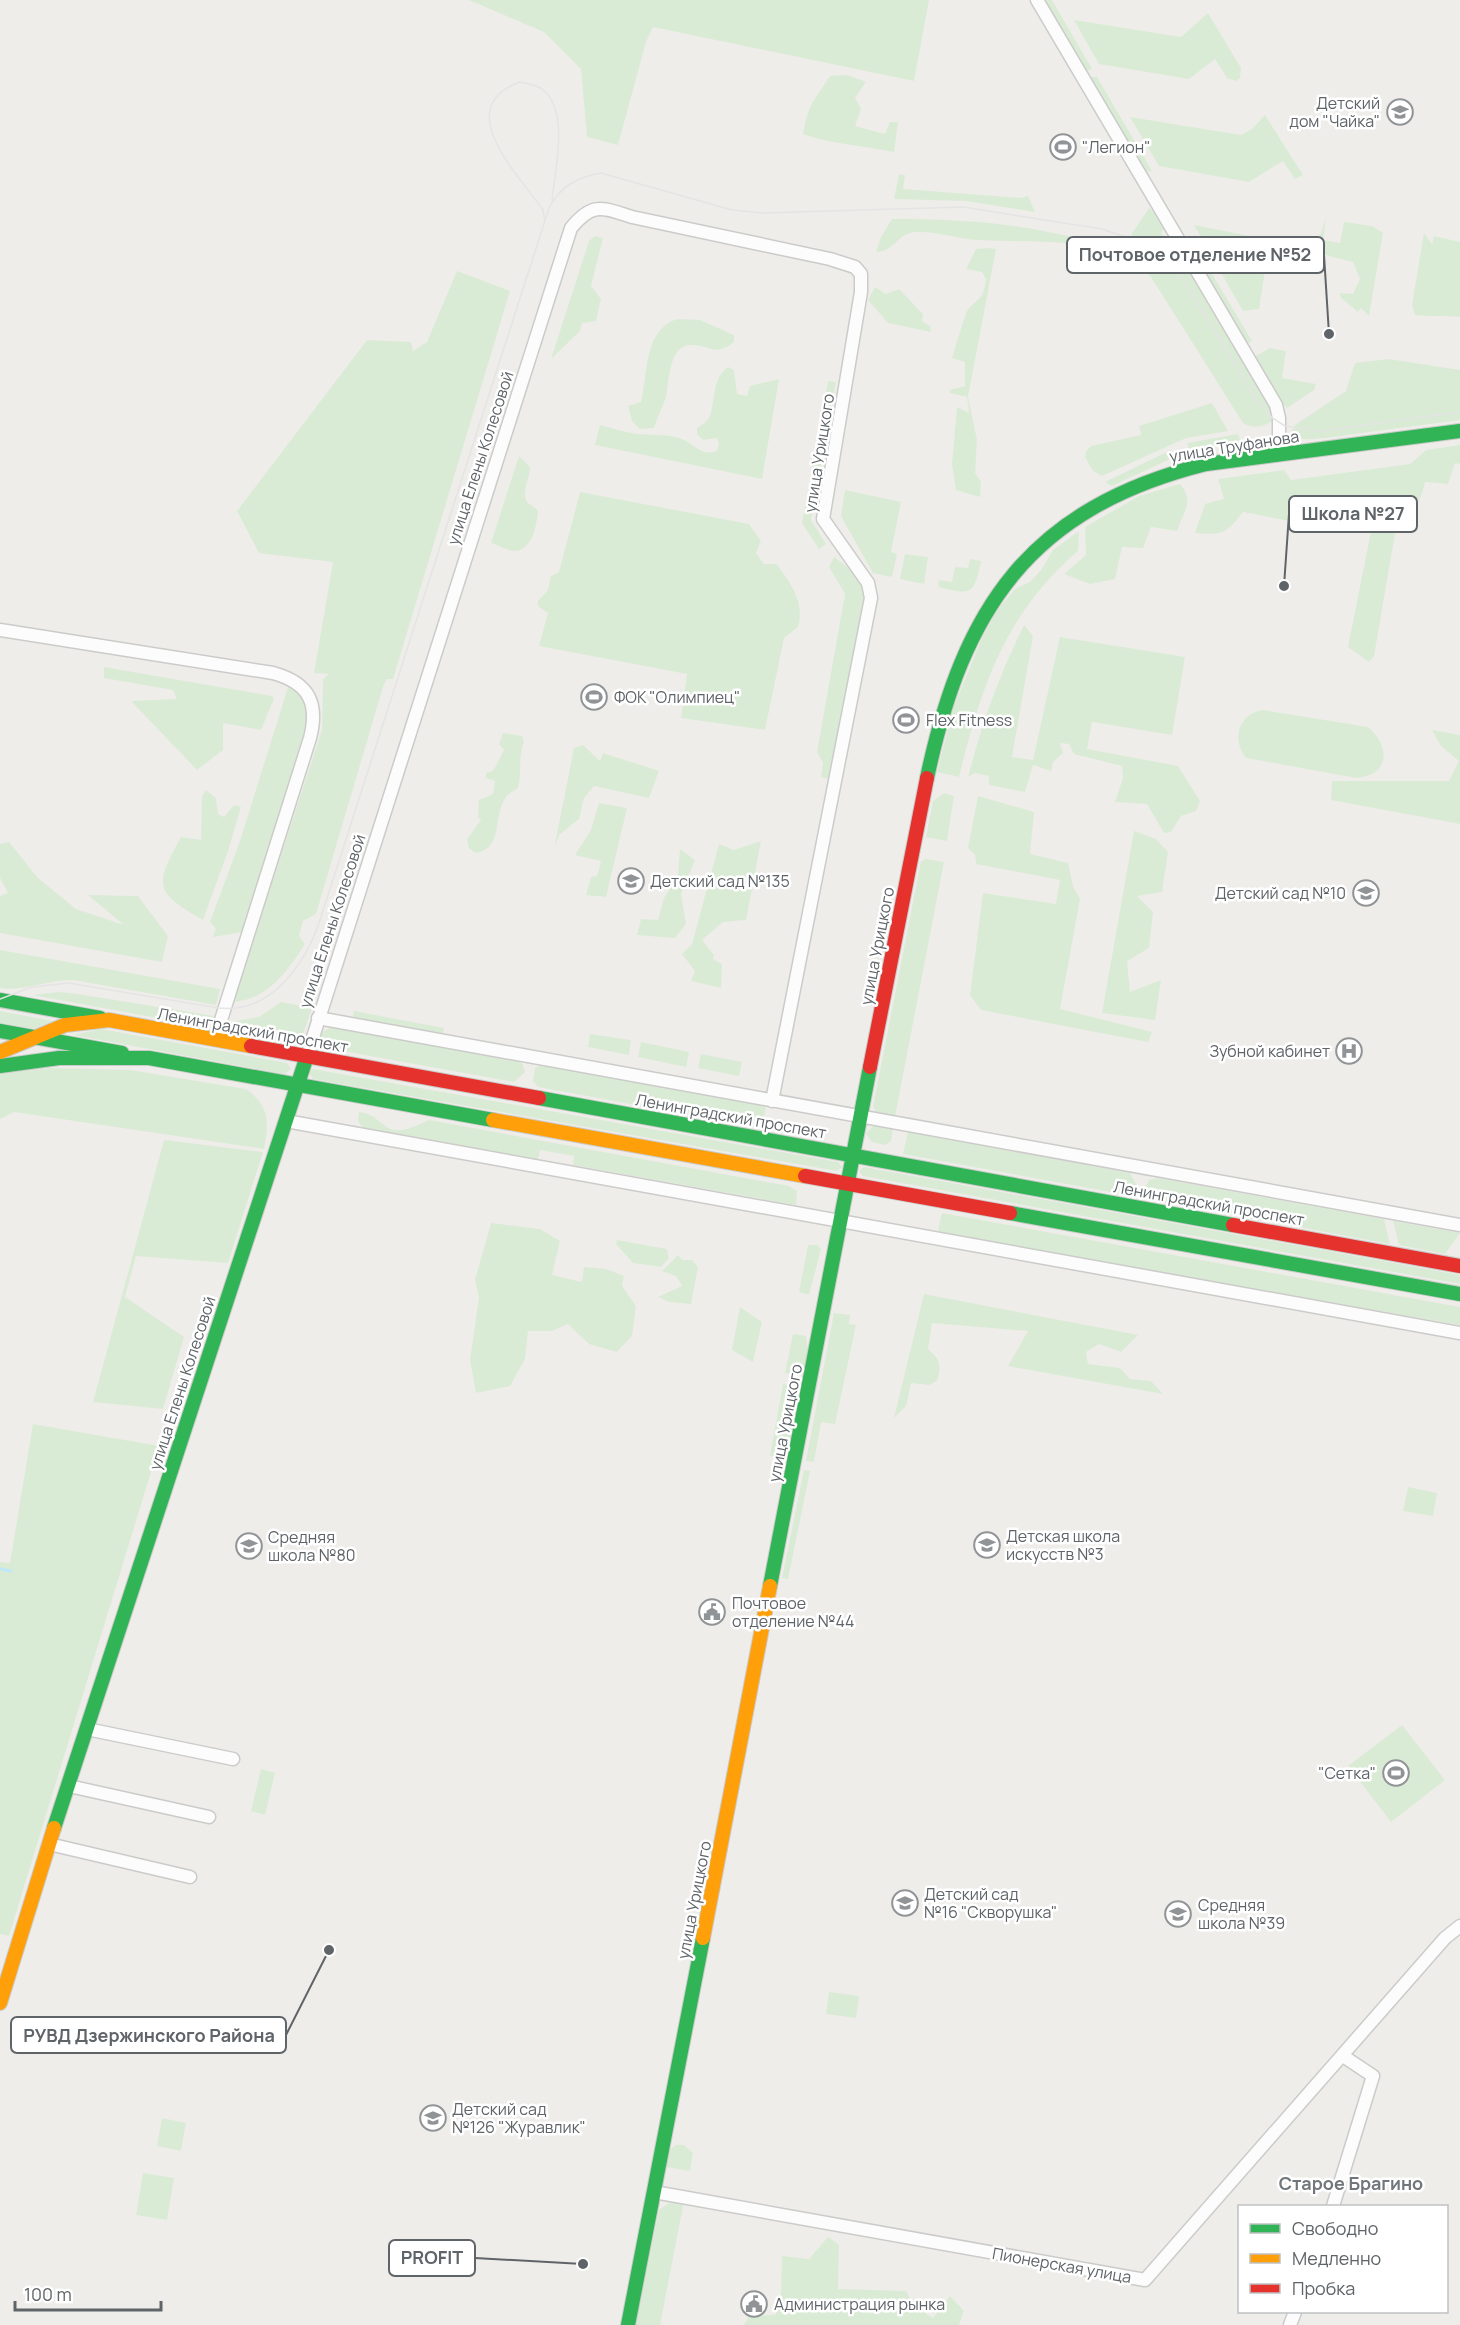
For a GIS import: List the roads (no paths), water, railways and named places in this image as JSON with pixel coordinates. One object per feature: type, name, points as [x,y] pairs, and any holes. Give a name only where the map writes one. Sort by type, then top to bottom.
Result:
[{"type":"street","points":[[1037,0],[1276,405],[1279,418],[1279,454]]},
{"type":"street","name":"улица Елены Колесовой","points":[[0,2003],[49,1844],[298,1086],[571,228],[581,215],[591,210],[604,208],[632,217],[850,265],[861,274],[861,292]]},
{"type":"street","name":"улица Урицкого","points":[[772,1101],[871,598],[868,584],[823,519],[861,292]]},
{"type":"street","name":"улица Труфанова","points":[[1036,553],[1083,514],[1130,487],[1191,467],[1460,432]]},
{"type":"street","name":"улица Урицкого","points":[[628,2325],[916,826],[946,702],[965,650],[985,611],[1036,553]]},
{"type":"street","points":[[0,630],[273,673],[293,681],[311,699],[314,717],[310,738],[215,1039]]},
{"type":"street","points":[[0,1000],[109,1020]]},
{"type":"street","points":[[318,1018],[1460,1225]]},
{"type":"street","name":"Ленинградский проспект","points":[[0,1052],[34,1037],[80,1022],[109,1020],[1460,1266]]},
{"type":"street","points":[[0,1031],[1460,1294]]},
{"type":"street","points":[[0,1066],[59,1058],[149,1058]]},
{"type":"street","points":[[286,1121],[1460,1333]]},
{"type":"street","points":[[87,1729],[233,1759]]},
{"type":"street","points":[[69,1785],[209,1817]]},
{"type":"street","points":[[49,1844],[190,1877]]},
{"type":"street","name":"Пионерская улица","points":[[654,2192],[1144,2280],[1445,1938],[1460,1926]]},
{"type":"street","points":[[1334,2205],[1373,2076],[1343,2056]]},
{"type":"waterway","points":[[0,1569],[11,1571]]},
{"type":"tram line","points":[[545,222],[543,210],[506,160],[496,142],[490,124],[491,107],[500,93],[520,82],[542,89],[551,99],[556,112],[559,142],[552,202]]},
{"type":"tram line","points":[[0,999],[32,987],[68,983],[219,1008],[238,1008],[256,1002],[271,993],[297,967],[307,951],[321,917],[549,208],[564,188],[577,180],[601,173],[732,210],[763,213],[963,207],[1102,229],[1143,243],[1177,269],[1258,402],[1271,417],[1285,426],[1320,431],[1460,412]]},
{"type":"place","name":"Детский дом \"Чайка\"","points":[[1400,112]]},
{"type":"place","name":"\"Легион\"","points":[[1063,147]]},
{"type":"place","name":"Почтовое отделение №52","points":[[1329,334]]},
{"type":"place","name":"Школа №27","points":[[1284,586]]},
{"type":"place","name":"ФОК \"Олимпиец\"","points":[[594,697]]},
{"type":"place","name":"Flex Fitness","points":[[906,720]]},
{"type":"place","name":"Детский сад №135","points":[[631,881]]},
{"type":"place","name":"Детский сад №10","points":[[1366,893]]},
{"type":"place","name":"Зубной кабинет","points":[[1349,1051]]},
{"type":"place","name":"Детская школа искусств №3","points":[[987,1545]]},
{"type":"place","name":"Средняя школа №80","points":[[249,1546]]},
{"type":"place","name":"Почтовое отделение №44","points":[[712,1612]]},
{"type":"place","name":"\"Сетка\"","points":[[1396,1773]]},
{"type":"place","name":"Детский сад №16 \"Скворушка\"","points":[[905,1903]]},
{"type":"place","name":"Средняя школа №39","points":[[1178,1914]]},
{"type":"place","name":"РУВД Дзержинского Района","points":[[329,1950]]},
{"type":"place","name":"Детский сад №126 \"Журавлик\"","points":[[433,2118]]},
{"type":"place","name":"PROFIT","points":[[583,2264]]},
{"type":"place","name":"Администрация рынка","points":[[754,2304]]},
{"type":"district","name":"Старое Брагино","points":[[1351,2183]]}]
